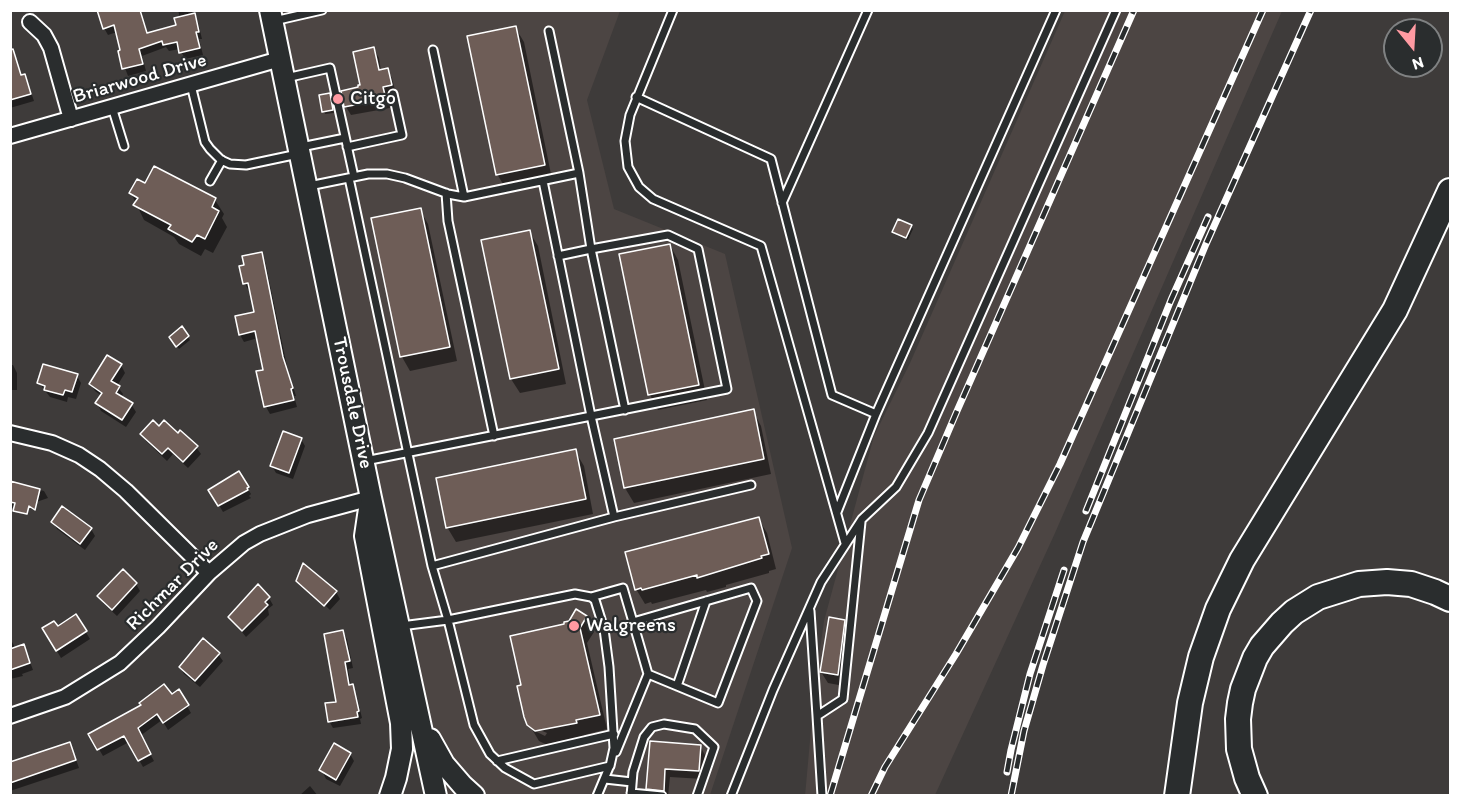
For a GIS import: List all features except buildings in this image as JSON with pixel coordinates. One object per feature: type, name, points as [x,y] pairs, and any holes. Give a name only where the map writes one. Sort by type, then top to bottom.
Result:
[{"type":"highway","points":[[1177,795],[1190,703],[1201,657],[1218,609],[1242,560],[1395,310],[1450,191]]},
{"type":"highway","points":[[1255,795],[1239,749],[1240,703],[1255,658],[1282,623],[1294,612],[1318,597],[1359,584],[1387,582],[1411,585],[1450,599]]},
{"type":"street","name":"Trousdale Drive","points":[[271,16],[371,498],[436,795]]},
{"type":"street","points":[[30,22],[40,30],[51,48],[71,119]]},
{"type":"street","name":"Briarwood Drive","points":[[10,136],[191,85],[282,69]]},
{"type":"street","points":[[10,433],[52,443],[79,455],[100,469],[126,491],[209,573]]},
{"type":"street","points":[[371,498],[365,536],[401,723],[402,749],[390,795]]},
{"type":"street","name":"Richmar Drive","points":[[10,716],[65,697],[120,663],[209,573],[244,543],[260,534],[308,515],[371,498]]},
{"type":"street","points":[[417,710],[444,764],[474,795]]},
{"type":"lane","points":[[271,16],[322,10]]},
{"type":"lane","points":[[673,10],[630,115],[626,141],[628,167],[639,188],[653,199],[761,246],[845,543]]},
{"type":"lane","points":[[782,203],[868,10]]},
{"type":"lane","points":[[836,512],[876,414],[1056,10]]},
{"type":"lane","points":[[731,795],[821,582],[861,519],[896,487],[928,433],[1116,10]]},
{"type":"lane","points":[[549,31],[625,410]]},
{"type":"lane","points":[[433,50],[464,197]]},
{"type":"lane","points":[[282,69],[330,68],[406,453],[432,566],[474,726],[482,743],[496,761],[513,774],[534,784],[610,766]]},
{"type":"lane","points":[[191,85],[205,142],[222,160],[230,164],[246,165],[345,138]]},
{"type":"lane","points":[[347,147],[402,135],[393,94]]},
{"type":"lane","points":[[636,98],[771,159],[832,394],[876,414]]},
{"type":"lane","points":[[112,107],[124,146]]},
{"type":"lane","points":[[210,181],[222,160]]},
{"type":"lane","points":[[307,187],[377,173],[396,175],[464,197],[579,173]]},
{"type":"lane","points":[[543,181],[614,517]]},
{"type":"lane","points":[[446,193],[448,221],[494,436]]},
{"type":"lane","points":[[365,461],[727,389],[699,249],[668,235],[558,256]]},
{"type":"lane","points":[[432,566],[614,517],[751,484]]},
{"type":"lane","points":[[817,716],[843,699],[861,519]]},
{"type":"lane","points":[[399,626],[448,620],[575,594],[591,597],[623,588],[648,674],[597,795]]},
{"type":"lane","points":[[633,622],[751,588],[758,601],[718,703],[648,674]]},
{"type":"lane","points":[[591,597],[595,600],[604,629],[614,734],[610,766]]},
{"type":"lane","points":[[677,686],[706,601]]},
{"type":"lane","points":[[809,608],[822,795]]},
{"type":"lane","points":[[662,795],[631,794],[644,737],[652,727],[664,724],[695,729],[714,747],[697,795]]},
{"type":"lane","points":[[496,761],[614,734]]},
{"type":"lane","points":[[605,778],[632,782]]},
{"type":"shaded area","points":[[270,11],[620,11],[587,100],[614,209],[725,254],[792,548],[710,795],[436,795]]},
{"type":"shaded area","points":[[1065,11],[1282,11],[1055,533],[935,795],[805,796],[815,685],[824,621],[874,436],[910,363]]},
{"type":"railway","points":[[830,796],[919,500],[1134,10]]},
{"type":"railway","points":[[871,796],[885,767],[956,654],[1018,548],[1060,464],[1263,10]]},
{"type":"railway","points":[[1011,796],[1024,731],[1083,542],[1206,244],[1311,10]]},
{"type":"railway","points":[[1086,511],[1171,300],[1208,217]]},
{"type":"railway","points":[[1007,772],[1030,674],[1064,570]]},
{"type":"place","name":"Citgo","points":[[338,99]]},
{"type":"place","name":"Walgreens","points":[[574,626]]}]
